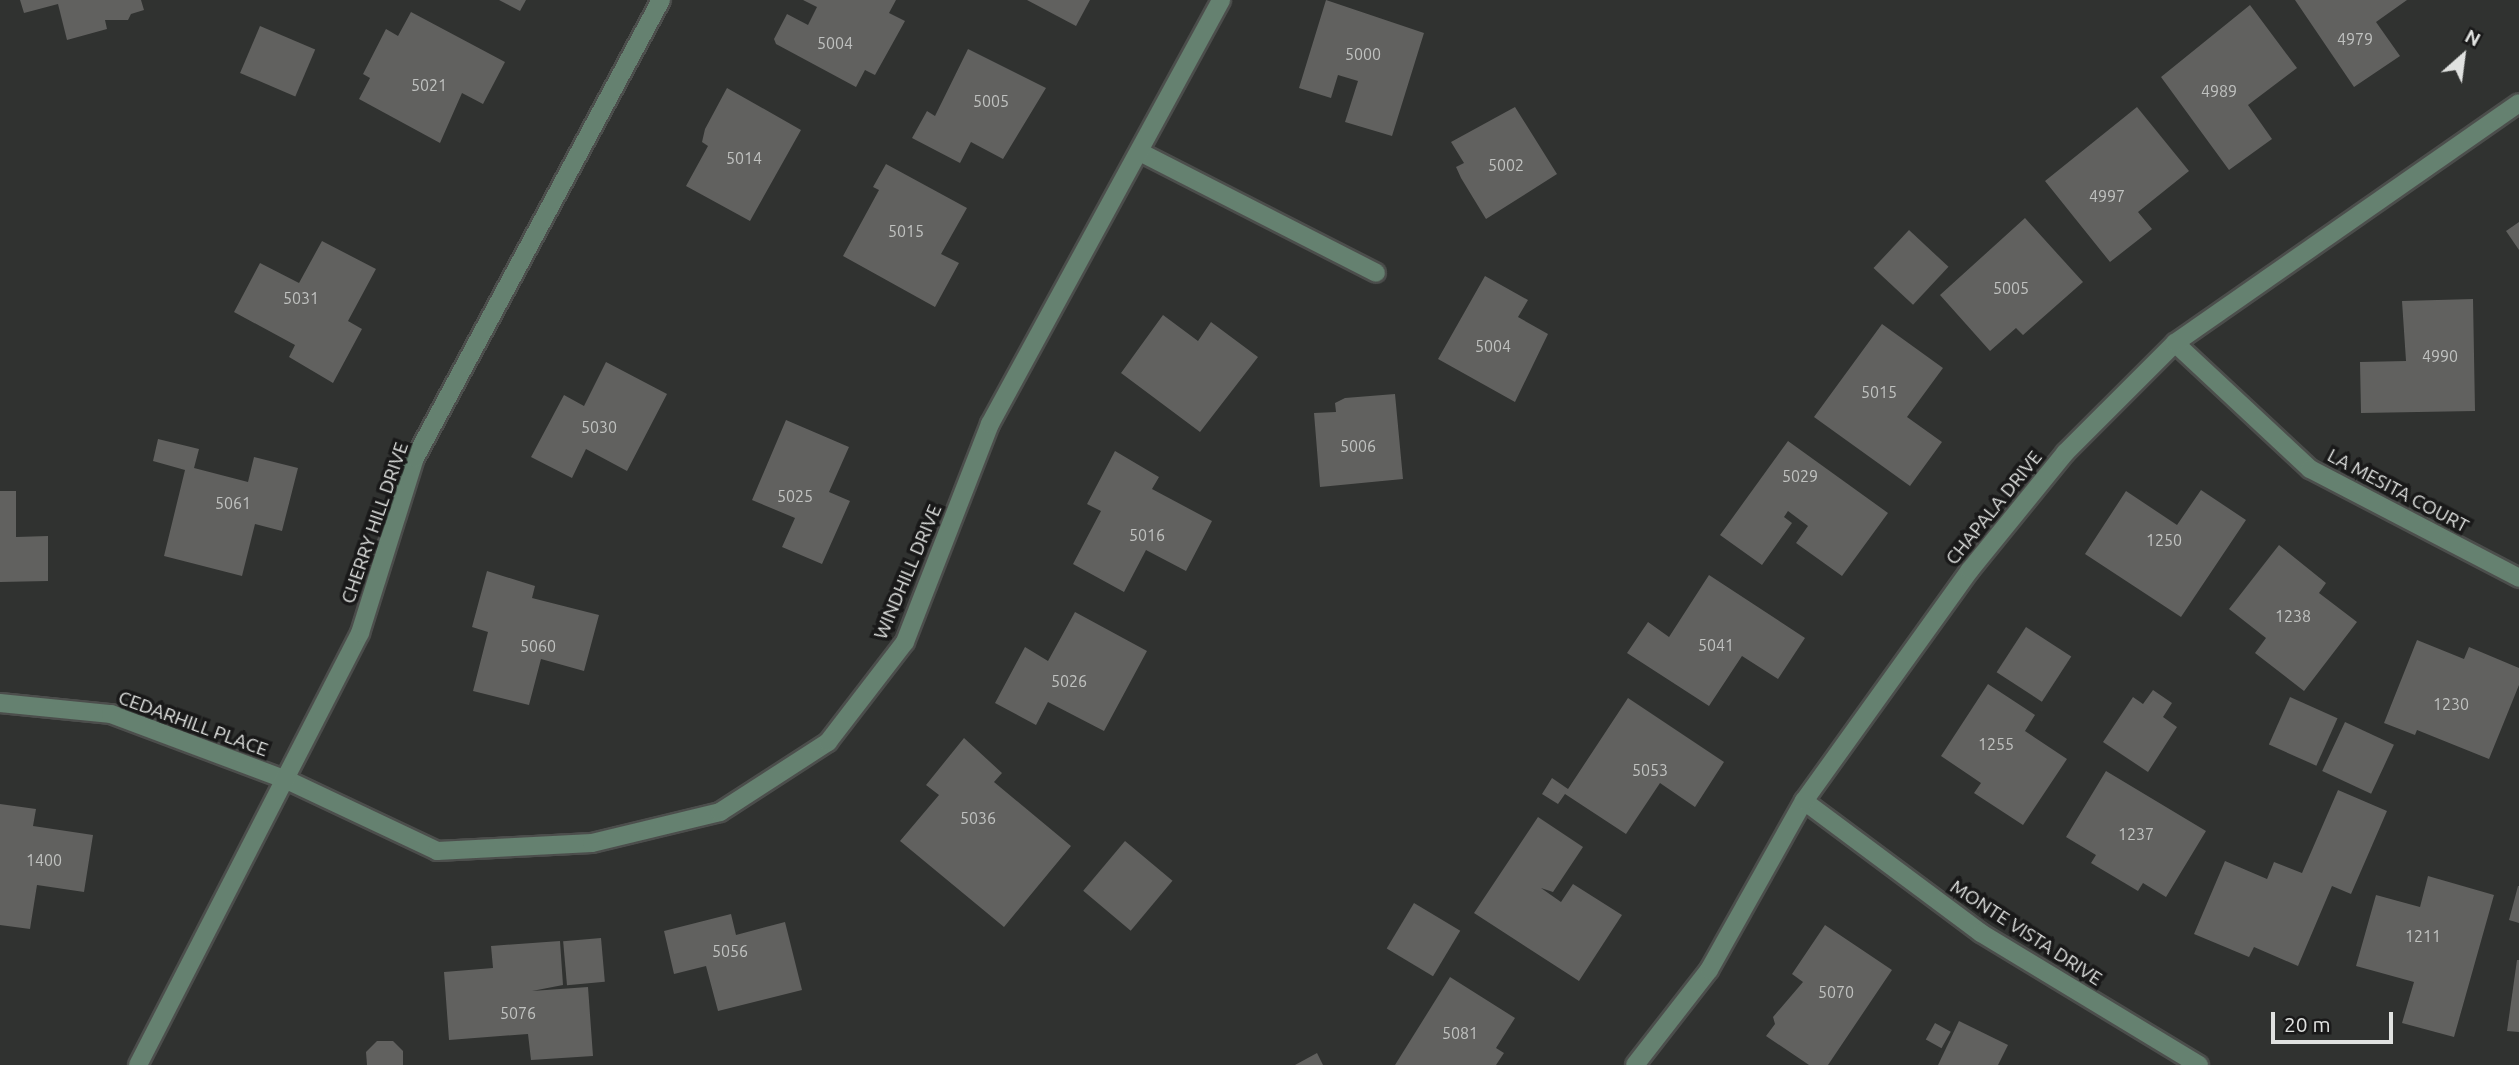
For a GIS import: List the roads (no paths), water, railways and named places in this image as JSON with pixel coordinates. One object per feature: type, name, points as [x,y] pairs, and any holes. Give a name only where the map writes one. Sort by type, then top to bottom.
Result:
[{"type":"street","name":"CHERRY HILL DRIVE","points":[[138,1065],[287,780],[360,633],[415,458],[660,0]]},
{"type":"street","name":"WINDHILL DRIVE","points":[[287,780],[437,851],[592,843],[720,812],[828,742],[905,642],[990,424],[1221,0]]},
{"type":"street","name":"CHAPALA DRIVE","points":[[1635,1065],[1709,970],[1804,801],[1970,570],[2039,485],[2175,343],[2519,103]]},
{"type":"street","points":[[1140,152],[1376,273]]},
{"type":"street","name":"LA MESITA COURT","points":[[2175,343],[2310,469],[2519,578]]},
{"type":"street","name":"CEDARHILL PLACE","points":[[0,703],[111,714],[287,780]]},
{"type":"street","name":"MONTE VISTA DRIVE","points":[[1804,801],[1981,933],[2199,1065]]}]
